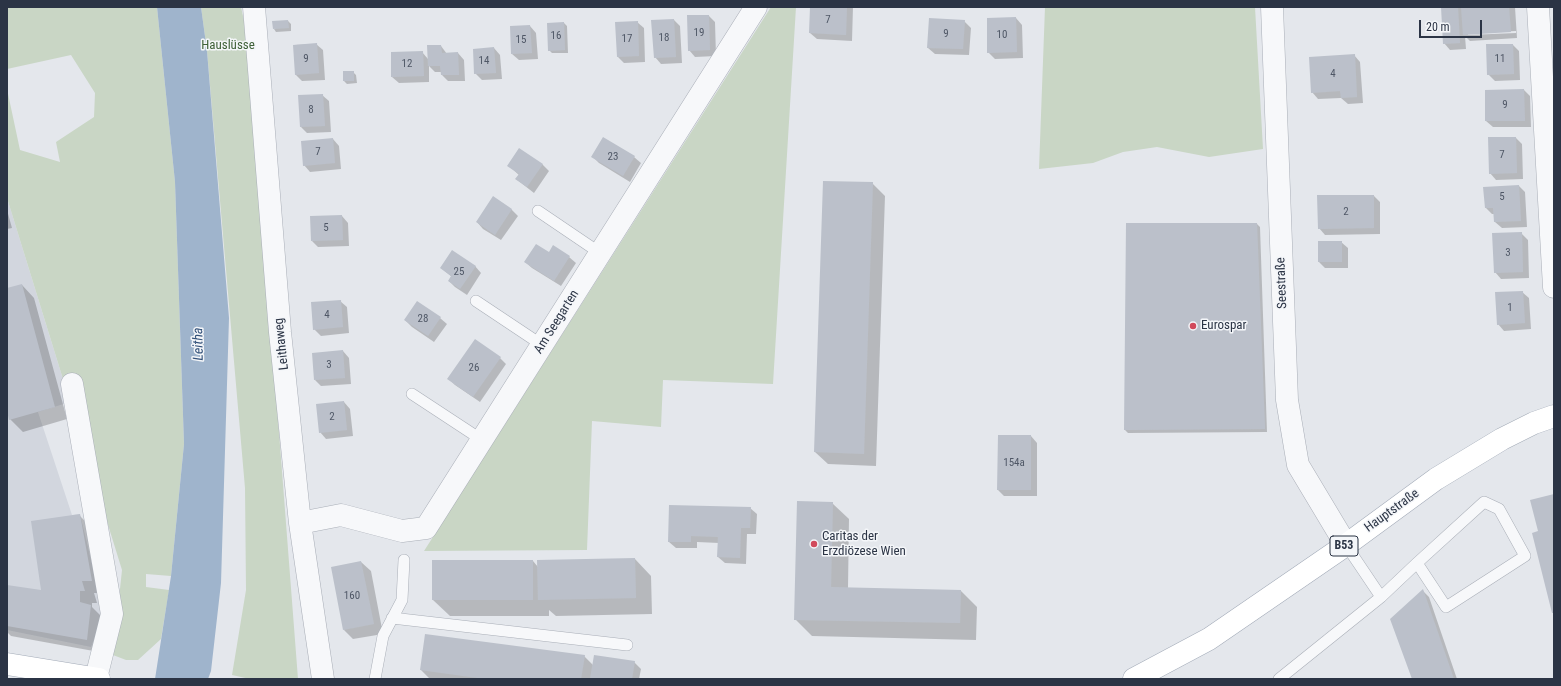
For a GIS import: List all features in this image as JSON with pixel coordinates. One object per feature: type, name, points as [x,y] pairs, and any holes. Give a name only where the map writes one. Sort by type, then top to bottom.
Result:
[{"type":"main road","name":"Hauptstraße","points":[[1134,679],[1209,639],[1346,545],[1436,479],[1502,439],[1534,423],[1554,416]]},
{"type":"main road","points":[[7,664],[98,679]]},
{"type":"street","name":"Leithaweg","points":[[254,7],[280,332],[300,523],[323,679]]},
{"type":"street","name":"Am Seegarten","points":[[300,523],[340,515],[402,531],[426,528],[756,7]]},
{"type":"street","name":"Seestraße","points":[[1272,7],[1287,400],[1298,465],[1346,545]]},
{"type":"street","points":[[1538,7],[1554,287]]},
{"type":"street","points":[[72,384],[112,614],[98,679]]},
{"type":"lane","points":[[538,211],[600,253]]},
{"type":"lane","points":[[476,301],[542,345]]},
{"type":"lane","points":[[412,394],[482,440]]},
{"type":"lane","points":[[1279,679],[1381,596],[1416,563],[1484,502],[1499,509],[1525,556],[1446,607],[1416,563]]},
{"type":"lane","points":[[1346,545],[1381,596]]},
{"type":"lane","points":[[375,679],[383,636],[402,600],[404,560]]},
{"type":"lane","points":[[392,618],[627,645]]},
{"type":"shaded area","points":[[7,198],[70,402],[38,412],[72,515],[80,514],[104,614],[91,647],[7,630]]},
{"type":"green space","points":[[7,7],[157,7],[175,182],[184,444],[171,576],[146,574],[146,587],[169,590],[161,639],[138,660],[126,660],[113,655],[122,570],[7,198],[7,89],[20,150],[60,162],[56,142],[94,117],[95,93],[71,55],[7,69]]},
{"type":"green space","name":"Hauslüsse","points":[[201,7],[241,7],[249,43],[298,679],[250,679],[232,675],[246,590],[245,488],[207,51]]},
{"type":"green space","points":[[771,7],[796,7],[773,384],[663,380],[661,427],[592,421],[587,550],[424,551]]},
{"type":"green space","points":[[1045,7],[1255,7],[1263,149],[1209,157],[1157,147],[1123,152],[1093,163],[1039,169]]},
{"type":"water","name":"Leitha","points":[[157,7],[201,7],[207,51],[229,318],[221,583],[211,671],[208,679],[155,679],[171,576],[184,444],[175,182]]},
{"type":"building","points":[[810,7],[847,7],[846,35],[809,33]]},
{"type":"building","points":[[1441,7],[1458,7],[1460,43],[1443,44]]},
{"type":"building","points":[[1461,7],[1509,7],[1511,32],[1463,35]]},
{"type":"building","points":[[687,15],[709,15],[710,50],[688,51]]},
{"type":"building","points":[[1016,17],[1017,52],[987,53],[987,18]]},
{"type":"building","points":[[929,18],[965,20],[963,49],[927,48]]},
{"type":"building","points":[[674,19],[676,57],[654,58],[651,20]]},
{"type":"building","points":[[288,20],[289,28],[273,29],[272,21]]},
{"type":"building","points":[[638,21],[639,56],[617,57],[615,22]]},
{"type":"building","points":[[564,22],[565,50],[548,51],[547,23]]},
{"type":"building","points":[[530,25],[532,53],[511,54],[510,26]]},
{"type":"building","points":[[317,43],[319,73],[295,75],[293,45]]},
{"type":"building","points":[[1486,44],[1513,44],[1514,74],[1487,75]]},
{"type":"building","points":[[427,45],[441,45],[442,53],[458,52],[459,75],[441,75],[440,66],[428,66]]},
{"type":"building","points":[[494,47],[496,73],[474,74],[473,49]]},
{"type":"building","points":[[423,51],[424,76],[391,77],[391,52]]},
{"type":"building","points":[[1355,54],[1357,97],[1341,98],[1340,91],[1311,93],[1309,57]]},
{"type":"building","points":[[343,71],[354,71],[354,81],[343,81]]},
{"type":"building","points":[[1524,89],[1525,121],[1485,121],[1485,90]]},
{"type":"building","points":[[323,94],[325,126],[300,127],[298,95]]},
{"type":"building","points":[[603,137],[635,156],[623,176],[591,157]]},
{"type":"building","points":[[1488,137],[1516,137],[1517,173],[1489,174]]},
{"type":"building","points":[[333,138],[335,163],[303,166],[301,141]]},
{"type":"building","points":[[519,148],[543,164],[527,187],[515,179],[519,174],[507,166]]},
{"type":"building","points":[[823,181],[873,182],[864,454],[814,452]]},
{"type":"building","points":[[1519,185],[1521,221],[1494,222],[1493,208],[1485,208],[1483,187]]},
{"type":"building","points":[[1317,195],[1374,195],[1374,228],[1318,229]]},
{"type":"building","points":[[493,196],[512,209],[495,235],[476,222]]},
{"type":"building","points":[[342,215],[343,240],[311,241],[310,216]]},
{"type":"building","name":"Eurospar","points":[[1126,223],[1257,223],[1265,429],[1124,430]]},
{"type":"building","points":[[1522,232],[1523,272],[1494,273],[1492,233]]},
{"type":"building","points":[[1318,241],[1342,241],[1342,262],[1318,262]]},
{"type":"building","points":[[536,244],[549,252],[553,245],[570,256],[554,281],[524,262]]},
{"type":"building","points":[[452,250],[476,266],[460,289],[448,281],[451,276],[440,268]]},
{"type":"building","points":[[22,284],[55,407],[9,420],[7,411],[7,288]]},
{"type":"building","points":[[1523,291],[1525,323],[1497,325],[1495,292]]},
{"type":"building","points":[[341,300],[343,327],[313,330],[311,302]]},
{"type":"building","points":[[417,301],[441,317],[428,336],[404,320]]},
{"type":"building","points":[[475,339],[501,357],[473,397],[447,379]]},
{"type":"building","points":[[343,350],[345,378],[314,380],[312,353]]},
{"type":"building","points":[[344,401],[347,430],[319,433],[316,404]]},
{"type":"building","points":[[998,435],[1031,435],[1031,490],[997,490]]},
{"type":"building","points":[[1554,494],[1554,613],[1552,613],[1532,533],[1538,531],[1530,500]]},
{"type":"building","name":"Caritas der Erzdiözese Wien","points":[[797,501],[833,502],[831,587],[961,590],[960,623],[794,620]]},
{"type":"building","points":[[669,505],[751,507],[750,528],[741,528],[740,558],[717,557],[718,537],[691,536],[691,542],[668,542]]},
{"type":"building","points":[[80,514],[92,581],[82,581],[85,591],[80,591],[80,602],[91,605],[87,640],[7,626],[7,585],[41,590],[31,521]]},
{"type":"building","points":[[635,558],[636,598],[538,600],[537,560]]},
{"type":"building","points":[[432,560],[533,560],[533,600],[432,600]]},
{"type":"building","points":[[361,561],[374,624],[343,630],[331,567]]},
{"type":"building","points":[[1423,589],[1454,679],[1412,679],[1390,619]]},
{"type":"building","points":[[425,634],[585,655],[581,679],[485,679],[420,670]]},
{"type":"building","points":[[594,655],[635,661],[632,679],[590,679]]},
{"type":"place","name":"Eurospar","points":[[1193,326]]},
{"type":"place","name":"Caritas der Erzdiözese Wien","points":[[814,544]]}]
